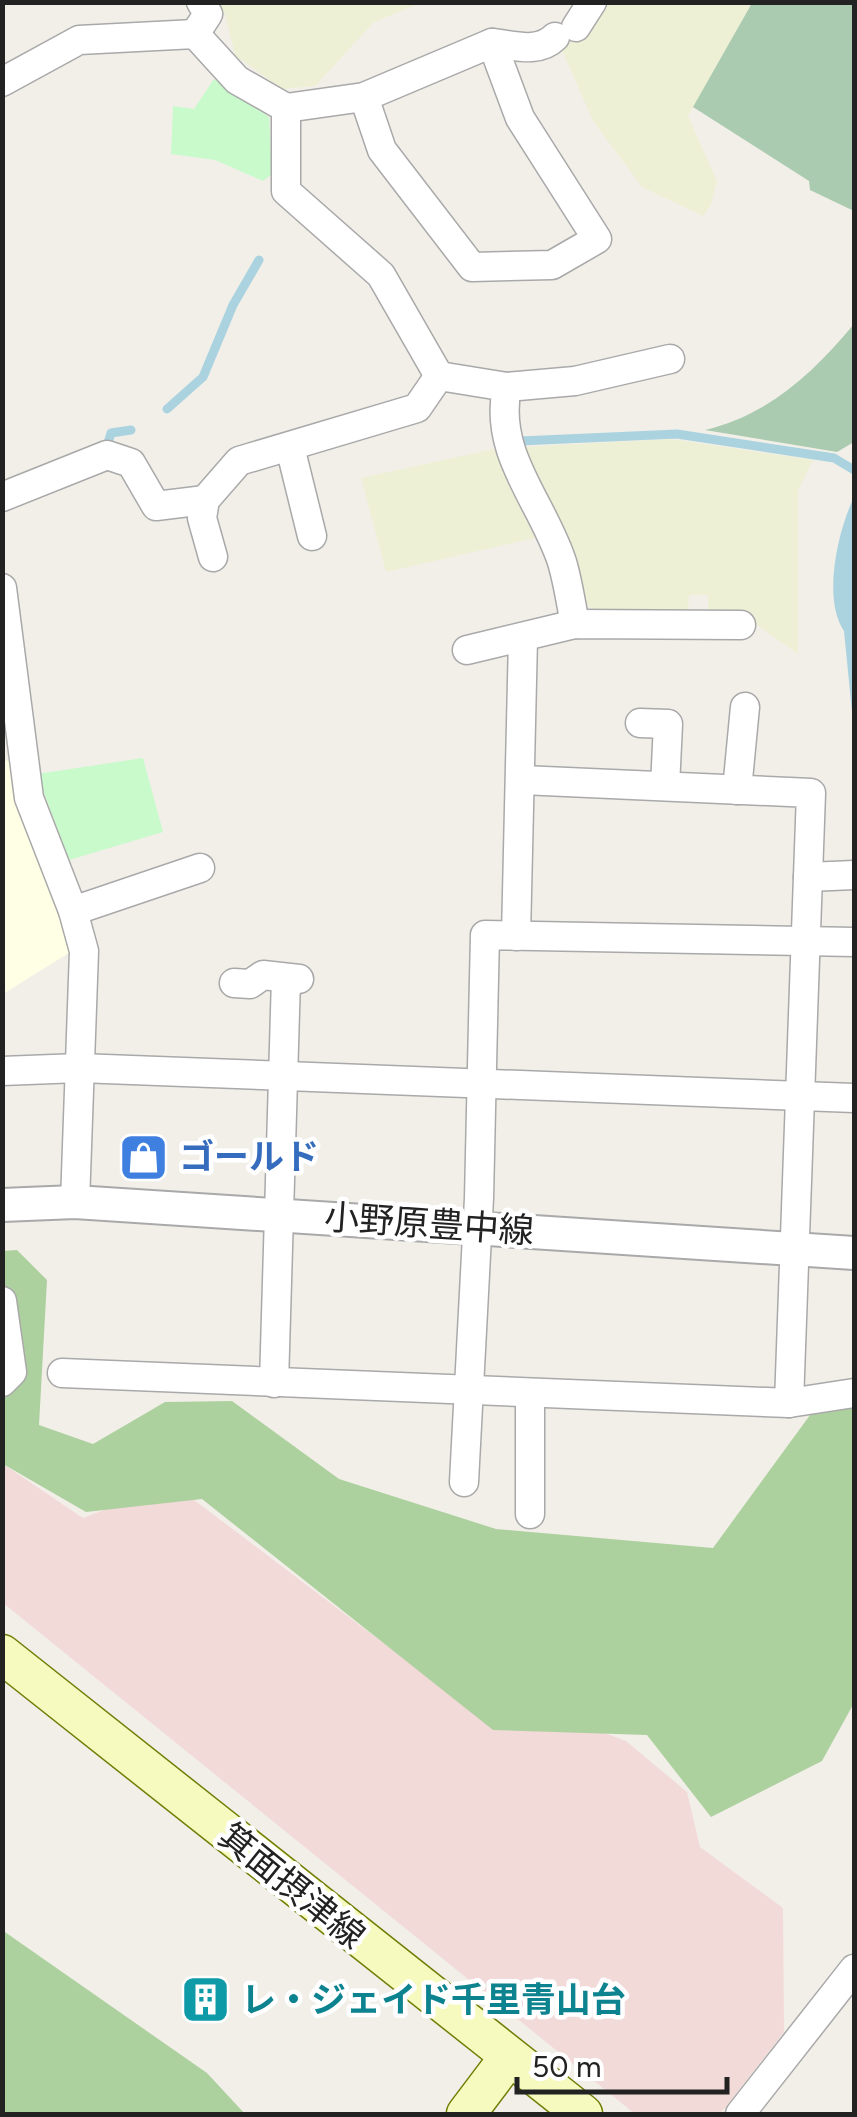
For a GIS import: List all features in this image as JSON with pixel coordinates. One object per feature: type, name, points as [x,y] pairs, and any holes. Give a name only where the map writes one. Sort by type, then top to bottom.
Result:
[{"type":"main road","name":"箕面摂津線","points":[[2,1654],[583,2114]]},
{"type":"main road","points":[[466,2114],[509,2057]]},
{"type":"street","points":[[195,34],[208,14],[201,2]]},
{"type":"street","points":[[195,34],[237,80],[286,108],[364,97],[492,44],[534,48],[565,32],[592,2]]},
{"type":"street","points":[[2,82],[79,40],[195,34]]},
{"type":"street","points":[[364,97],[382,150],[472,267],[552,265],[597,240],[520,118],[492,44]]},
{"type":"street","points":[[286,108],[286,191],[381,275],[439,376]]},
{"type":"street","points":[[439,376],[508,387],[574,381],[670,359]]},
{"type":"street","points":[[213,557],[202,518],[205,500],[239,462],[417,408],[439,376]]},
{"type":"street","points":[[508,387],[502,422],[508,448],[561,562],[574,624]]},
{"type":"street","points":[[290,447],[312,536]]},
{"type":"street","points":[[2,496],[107,455],[130,463],[156,506],[205,500]]},
{"type":"street","points":[[2,588],[29,798],[73,911],[84,951],[75,1202]]},
{"type":"street","points":[[467,650],[574,624],[741,625]]},
{"type":"street","points":[[516,936],[524,638]]},
{"type":"street","points":[[738,790],[744,707]]},
{"type":"street","points":[[640,722],[668,724],[664,786]]},
{"type":"street","points":[[522,780],[811,793],[789,1403]]},
{"type":"street","points":[[73,911],[200,868]]},
{"type":"street","points":[[808,877],[854,875]]},
{"type":"street","points":[[464,1482],[477,1226],[485,935],[854,942]]},
{"type":"street","points":[[234,983],[250,984],[263,975],[293,978],[282,1078],[274,1383]]},
{"type":"street","points":[[2,1071],[79,1068],[854,1098]]},
{"type":"street","name":"小野原豊中線","points":[[2,1204],[75,1202],[854,1254]]},
{"type":"street","points":[[2,1301],[12,1372],[2,1382]]},
{"type":"street","points":[[62,1373],[789,1403],[854,1393]]},
{"type":"street","points":[[530,1393],[530,1514]]},
{"type":"street","points":[[740,2114],[854,1968]]},
{"type":"shaded area","points":[[217,3],[421,3],[374,22],[315,86],[282,89],[235,55],[225,14]]},
{"type":"shaded area","points":[[599,3],[752,3],[688,116],[717,181],[711,205],[703,216],[642,187],[593,121],[558,41]]},
{"type":"shaded area","points":[[752,3],[854,3],[854,211],[810,190],[809,181],[693,107]]},
{"type":"shaded area","points":[[854,324],[854,442],[837,452],[705,430],[770,403],[806,375]]},
{"type":"shaded area","points":[[670,439],[813,460],[798,491],[798,654],[743,615],[717,615],[708,609],[708,595],[689,595],[688,609],[681,616],[595,612],[584,601],[576,562],[523,447]]},
{"type":"shaded area","points":[[494,449],[535,538],[386,572],[361,478]]},
{"type":"shaded area","points":[[12,760],[17,795],[72,951],[3,994],[2,761]]},
{"type":"shaded area","points":[[3,1464],[83,1518],[173,1484],[493,1726],[545,1711],[626,1741],[687,1792],[700,1847],[783,1908],[784,2032],[720,2114],[635,2114],[3,1603]]},
{"type":"green space","points":[[214,79],[269,117],[272,174],[263,181],[215,160],[171,154],[173,106],[194,109]]},
{"type":"green space","points":[[143,758],[163,832],[69,860],[37,774]]},
{"type":"green space","points":[[17,1250],[47,1280],[39,1425],[93,1444],[165,1402],[232,1401],[339,1479],[496,1529],[713,1548],[821,1400],[854,1393],[854,1703],[822,1761],[711,1817],[647,1735],[493,1730],[202,1499],[86,1512],[3,1464],[2,1251]]},
{"type":"green space","points":[[2,1930],[207,2073],[245,2114],[3,2114]]},
{"type":"water","points":[[854,497],[854,732],[844,631],[837,617],[833,583],[838,545]]},
{"type":"waterway","points":[[167,409],[203,377],[233,305],[259,260]]},
{"type":"waterway","points":[[107,446],[111,433],[131,430]]},
{"type":"waterway","points":[[520,441],[677,434],[834,458],[854,470]]},
{"type":"place","name":"ゴールド","points":[[144,1157]]},
{"type":"place","name":"レ・ジェイド千里青山台","points":[[206,2000]]}]
